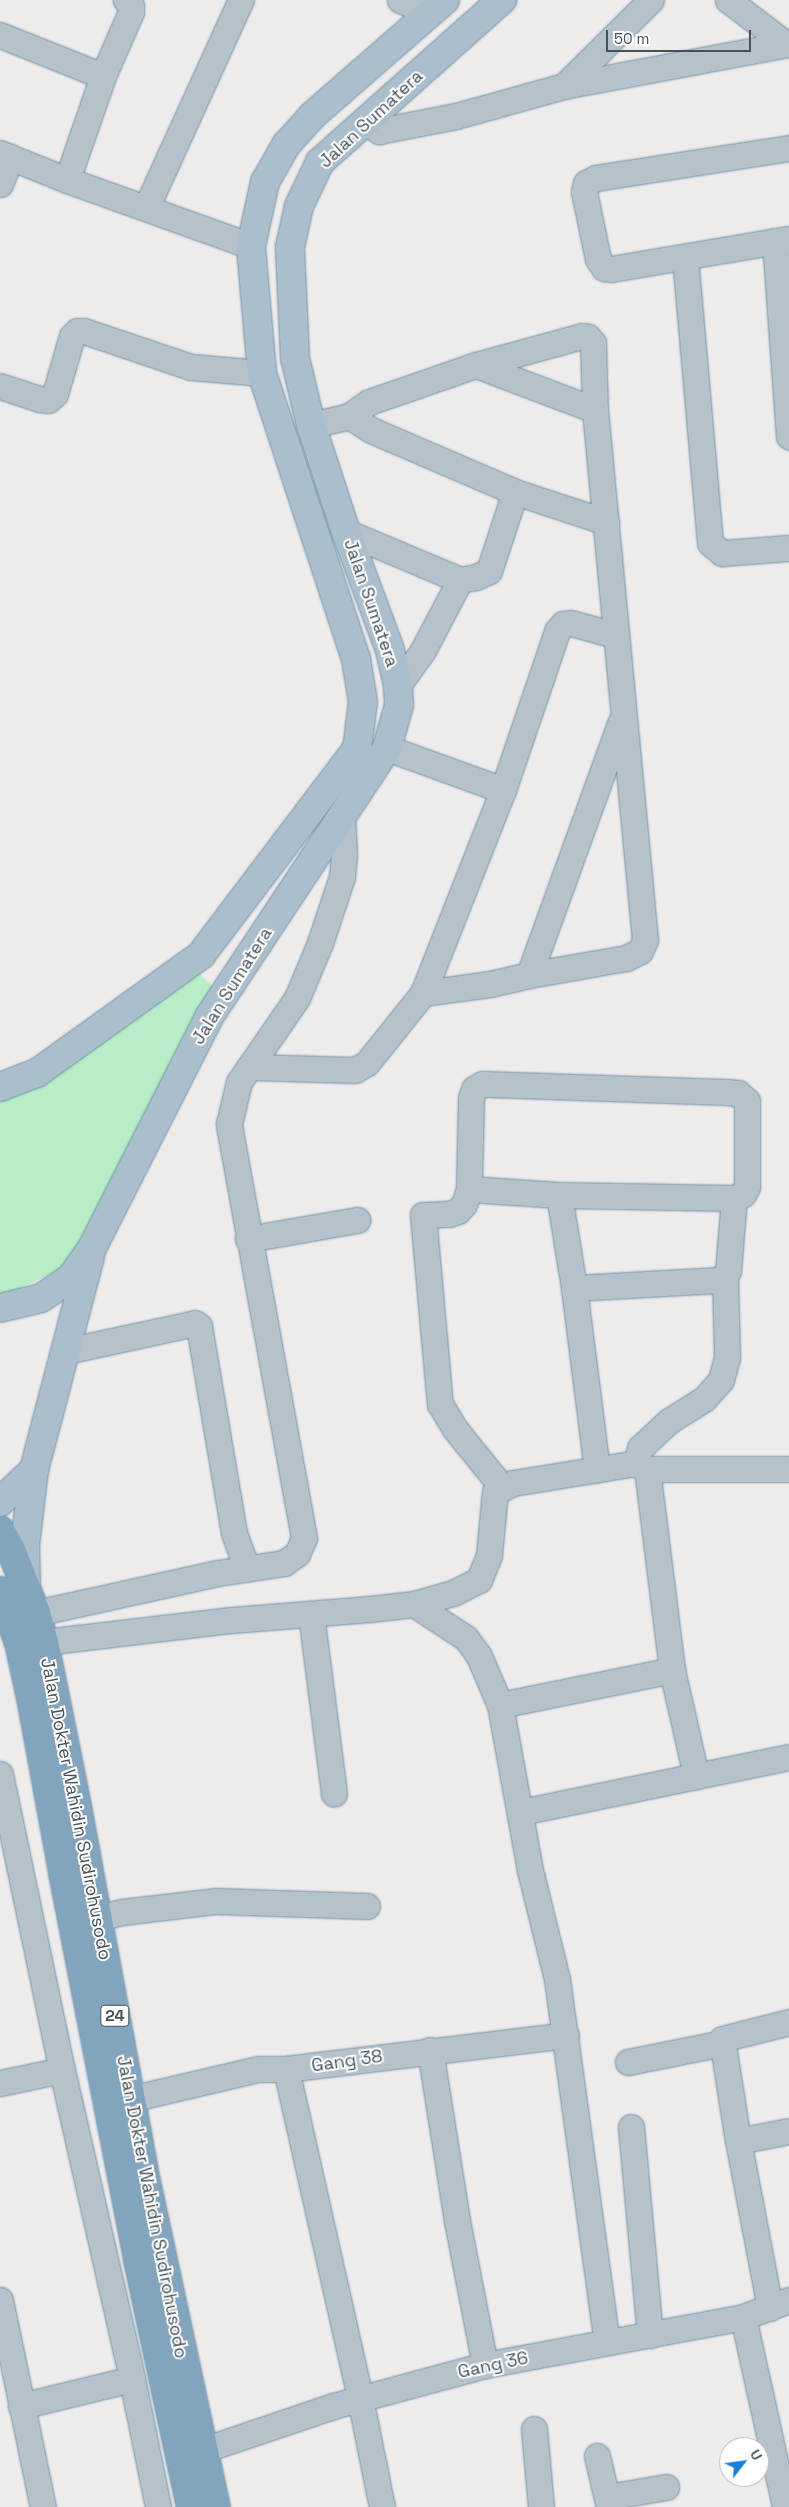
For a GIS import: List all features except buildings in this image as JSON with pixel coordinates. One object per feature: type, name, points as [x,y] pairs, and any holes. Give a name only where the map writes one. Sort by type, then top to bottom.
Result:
[{"type":"highway","name":"Jalan Dokter Wahidin Sudirohusodo","points":[[0,1530],[11,1550],[19,1644],[31,1698],[62,1873],[135,2183],[216,2507]]},
{"type":"highway","name":"Jalan Dokter Wahidin Sudirohusodo","points":[[13,1590],[36,1613],[44,1642],[98,1918],[130,2099],[135,2183],[153,2333],[191,2507]]},
{"type":"main road","name":"Jalan Sumatera","points":[[92,1248],[209,1017],[387,748],[399,705],[398,685],[390,650],[346,532],[311,425],[295,358],[290,247],[299,206],[320,162],[502,0]]},
{"type":"main road","name":"Jalan Sumatera","points":[[0,1088],[37,1073],[201,954],[357,750],[363,702],[356,660],[262,373],[251,246],[265,182],[286,145],[313,115],[438,6]]},
{"type":"main road","points":[[372,64],[398,93]]},
{"type":"main road","points":[[245,898],[272,921]]},
{"type":"main road","points":[[0,1308],[41,1298],[71,1278],[92,1248]]},
{"type":"main road","points":[[13,1590],[25,1545],[34,1470],[92,1248]]},
{"type":"main road","points":[[0,1502],[34,1470]]},
{"type":"street","points":[[67,180],[103,76],[131,12],[132,6],[126,0]]},
{"type":"street","points":[[146,208],[241,0]]},
{"type":"street","points":[[400,0],[438,6]]},
{"type":"street","points":[[564,86],[650,0]]},
{"type":"street","points":[[728,0],[788,44]]},
{"type":"street","points":[[0,35],[103,76]]},
{"type":"street","points":[[368,120],[379,131],[456,116],[564,86],[788,44]]},
{"type":"street","points":[[789,148],[596,178],[586,183],[584,192],[598,259],[604,268],[611,269],[782,240],[789,436]]},
{"type":"street","points":[[0,184],[5,155],[67,180],[251,246]]},
{"type":"street","points":[[685,257],[710,543],[722,554],[789,548]]},
{"type":"street","points":[[0,386],[39,399],[48,400],[55,394],[72,336],[76,332],[84,331],[191,367],[262,373]]},
{"type":"street","points":[[311,425],[349,416],[369,402],[476,365],[582,336],[588,337],[593,343],[595,410],[622,715],[645,940],[640,950],[626,958],[529,974],[490,984],[423,993]]},
{"type":"street","points":[[476,365],[595,410]]},
{"type":"street","points":[[349,416],[372,430],[514,492],[606,522]]},
{"type":"street","points":[[346,532],[460,580],[476,577],[489,571],[514,492]]},
{"type":"street","points":[[398,685],[422,652],[460,580]]},
{"type":"street","points":[[249,1067],[350,1070],[361,1068],[423,993],[503,790],[557,630],[563,624],[571,623],[615,635]]},
{"type":"street","points":[[529,974],[622,715]]},
{"type":"street","points":[[387,748],[503,790]]},
{"type":"street","points":[[36,1613],[246,1569],[284,1563],[297,1554],[304,1538],[248,1239],[229,1124],[239,1082],[297,998],[320,943],[342,877],[344,854],[342,817]]},
{"type":"street","points":[[470,1189],[559,1195],[734,1198],[743,1194],[747,1187],[747,1101],[738,1093],[482,1084],[474,1089],[472,1098],[470,1189],[464,1204],[458,1211],[448,1214],[424,1215],[440,1404],[455,1428],[502,1487]]},
{"type":"street","points":[[559,1195],[574,1288],[597,1470]]},
{"type":"street","points":[[696,1776],[672,1670],[640,1448],[669,1421],[704,1399],[721,1380],[727,1358],[725,1276],[728,1270],[734,1198]]},
{"type":"street","points":[[248,1239],[356,1220]]},
{"type":"street","points":[[574,1288],[719,1280],[725,1276]]},
{"type":"street","points":[[66,1351],[195,1323],[199,1326],[234,1533],[246,1569]]},
{"type":"street","points":[[44,1642],[232,1620],[414,1604],[453,1593],[479,1580],[489,1555],[494,1492],[513,1483],[597,1470],[642,1466],[789,1469]]},
{"type":"street","points":[[414,1604],[466,1638],[479,1656],[500,1705],[521,1812],[530,1870],[557,1979],[607,2342]]},
{"type":"street","points":[[311,1614],[334,1794]]},
{"type":"street","points":[[500,1705],[672,1670]]},
{"type":"street","points":[[521,1812],[789,1757]]},
{"type":"street","points":[[0,1774],[62,2070],[132,2378],[158,2507]]},
{"type":"street","points":[[98,1918],[122,1912],[216,1901],[367,1906]]},
{"type":"street","points":[[779,2304],[738,2140],[722,2039],[789,2022]]},
{"type":"street","name":"Gang 38","points":[[130,2099],[258,2069],[286,2069],[430,2050],[566,2035]]},
{"type":"street","points":[[628,2062],[723,2043]]},
{"type":"street","points":[[430,2050],[457,2221],[485,2365]]},
{"type":"street","points":[[286,2069],[360,2398],[382,2507]]},
{"type":"street","points":[[0,2083],[62,2070]]},
{"type":"street","points":[[631,2126],[650,2335]]},
{"type":"street","points":[[738,2140],[789,2131]]},
{"type":"street","points":[[0,2300],[43,2507]]},
{"type":"street","name":"Gang 36","points":[[203,2450],[360,2398],[485,2365],[743,2317],[779,2304]]},
{"type":"street","points":[[743,2317],[785,2507]]},
{"type":"street","points":[[21,2406],[132,2378]]},
{"type":"street","points":[[534,2429],[541,2507]]},
{"type":"street","points":[[598,2456],[608,2502],[666,2487]]},
{"type":"green space","points":[[198,972],[215,989],[80,1241],[63,1268],[6,1295],[0,1294],[0,1101],[42,1084]]}]
